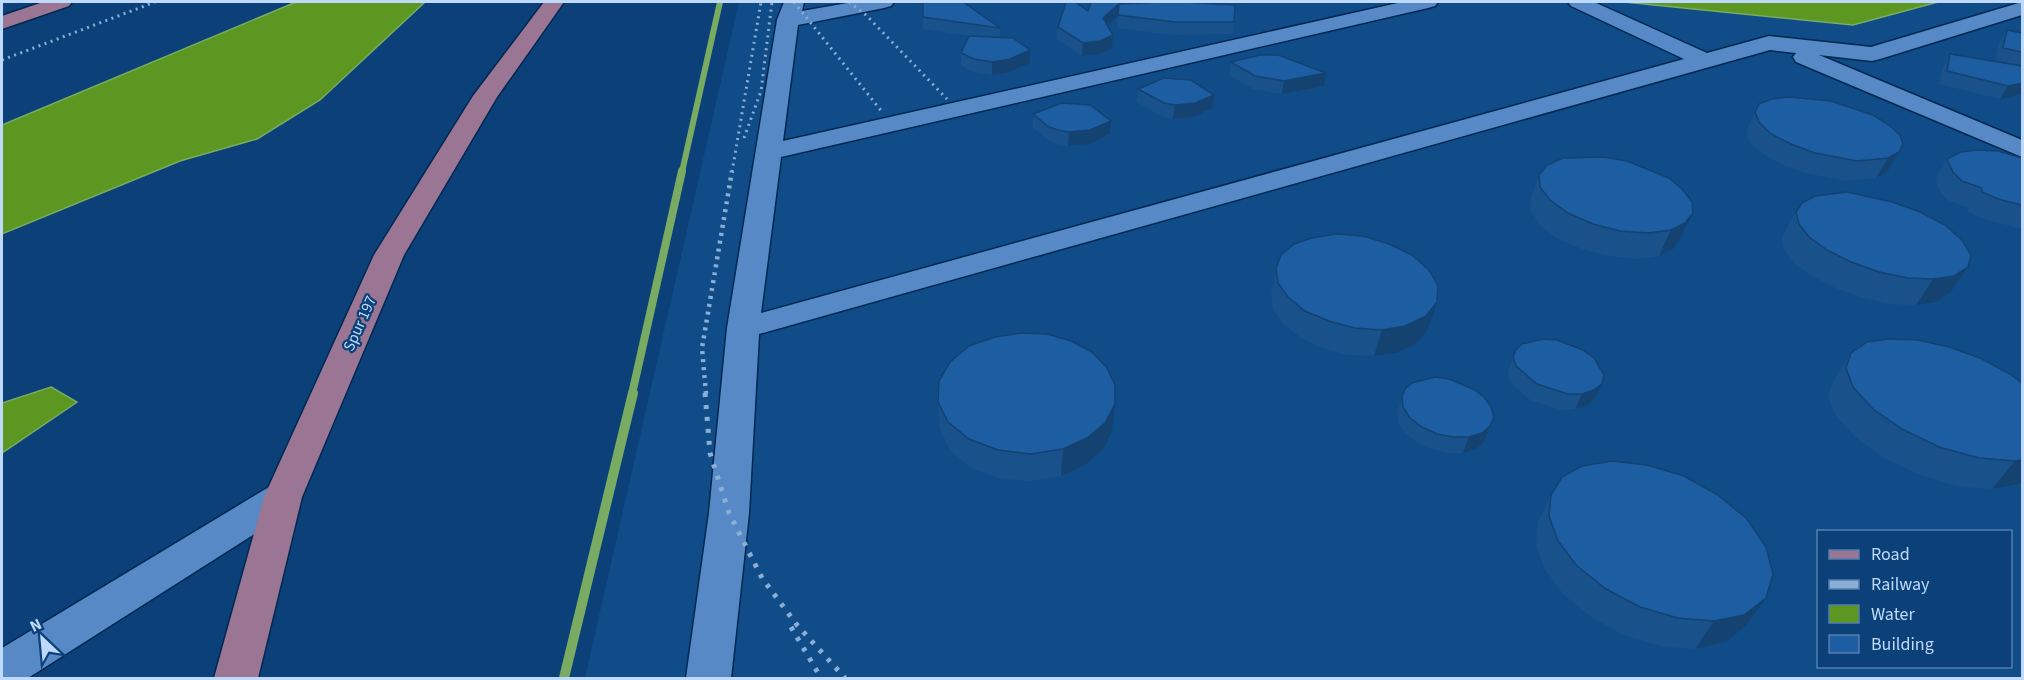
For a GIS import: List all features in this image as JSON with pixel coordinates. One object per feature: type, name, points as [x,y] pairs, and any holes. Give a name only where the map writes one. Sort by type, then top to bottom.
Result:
[{"type":"main road","points":[[2,23],[62,2]]},
{"type":"main road","name":"Spur 197","points":[[236,678],[283,497],[388,255],[484,96],[555,2]]},
{"type":"street","points":[[708,678],[729,513],[743,328],[791,11],[884,2]]},
{"type":"street","points":[[769,152],[1428,2]]},
{"type":"street","points":[[1578,2],[1704,60]]},
{"type":"street","points":[[743,328],[1769,43],[1872,54],[2022,8]]},
{"type":"street","points":[[1769,43],[2022,148]]},
{"type":"street","points":[[2,671],[283,497]]},
{"type":"shaded area","points":[[739,2],[1624,2],[1853,25],[1938,2],[2022,2],[2022,678],[585,678]]},
{"type":"water","points":[[296,2],[425,2],[320,100],[257,139],[180,161],[2,234],[2,125]]},
{"type":"water","points":[[1624,2],[1938,2],[1853,25]]},
{"type":"water","points":[[51,387],[77,402],[2,453],[2,403]]},
{"type":"building","points":[[923,2],[963,2],[1000,28],[923,17]]},
{"type":"building","points":[[1066,2],[1075,2],[1088,11],[1091,2],[1121,2],[1103,18],[1113,35],[1100,41],[1083,43],[1058,27]]},
{"type":"building","points":[[1161,2],[1235,5],[1234,22],[1175,22],[1118,15],[1119,4]]},
{"type":"building","points":[[2007,30],[2022,33],[2022,52],[2003,48]]},
{"type":"building","points":[[969,36],[1013,38],[1030,50],[1010,59],[992,62],[974,59],[961,53]]},
{"type":"building","points":[[1950,54],[2022,66],[2022,83],[2008,86],[1947,71]]},
{"type":"building","points":[[1260,55],[1278,55],[1326,73],[1284,81],[1255,76],[1231,62]]},
{"type":"building","points":[[1164,78],[1191,80],[1214,95],[1195,103],[1175,105],[1164,103],[1138,89]]},
{"type":"building","points":[[1789,97],[1831,101],[1873,115],[1900,135],[1903,144],[1899,152],[1888,158],[1857,161],[1815,153],[1791,144],[1771,134],[1759,122],[1755,112],[1759,104],[1772,99]]},
{"type":"building","points":[[1062,103],[1090,105],[1111,121],[1090,130],[1069,132],[1049,127],[1033,114]]},
{"type":"building","points":[[1998,151],[2022,158],[2022,205],[1982,192],[1982,188],[1962,181],[1953,172],[1947,159],[1961,152]]},
{"type":"building","points":[[1604,157],[1627,161],[1669,178],[1683,190],[1692,202],[1693,213],[1685,223],[1671,230],[1648,233],[1620,231],[1593,224],[1568,213],[1550,200],[1540,187],[1539,175],[1547,165],[1563,158]]},
{"type":"building","points":[[1847,192],[1892,202],[1920,212],[1945,225],[1962,240],[1971,255],[1968,267],[1954,276],[1933,279],[1908,278],[1879,272],[1827,250],[1809,237],[1799,224],[1796,212],[1802,203],[1815,196]]},
{"type":"building","points":[[1336,234],[1363,236],[1389,244],[1412,255],[1429,270],[1438,286],[1437,302],[1426,316],[1405,326],[1382,330],[1355,328],[1305,311],[1288,297],[1278,283],[1276,268],[1281,255],[1294,244]]},
{"type":"building","points":[[1021,333],[1047,334],[1071,341],[1092,352],[1107,368],[1115,385],[1115,404],[1105,423],[1087,438],[1063,449],[1030,454],[998,450],[969,439],[948,422],[938,402],[939,381],[950,362],[969,346],[995,337]]},
{"type":"building","points":[[1544,339],[1557,340],[1583,350],[1594,358],[1604,375],[1602,384],[1582,394],[1568,394],[1537,384],[1516,366],[1513,357],[1522,344]]},
{"type":"building","points":[[1889,339],[1918,340],[1949,347],[1980,358],[2022,383],[2022,460],[1979,458],[1939,447],[1902,429],[1873,409],[1853,387],[1846,368],[1851,353],[1867,342]]},
{"type":"building","points":[[1435,377],[1449,379],[1475,390],[1485,398],[1494,417],[1490,426],[1482,433],[1469,437],[1453,437],[1437,434],[1410,418],[1403,407],[1402,397],[1405,389],[1412,383]]},
{"type":"building","points":[[1612,461],[1647,465],[1684,476],[1718,495],[1747,519],[1766,547],[1773,574],[1766,598],[1744,615],[1714,621],[1678,618],[1640,607],[1606,589],[1577,566],[1558,541],[1549,516],[1551,495],[1562,477],[1582,466]]},
{"type":"waterway","points":[[682,172],[720,2]]},
{"type":"waterway","points":[[632,394],[682,171]]},
{"type":"waterway","points":[[564,678],[633,393]]},
{"type":"railway","points":[[2,60],[155,2]]},
{"type":"railway","points":[[732,172],[761,2]]},
{"type":"railway","points":[[744,138],[761,91],[772,2]]},
{"type":"railway","points":[[794,2],[883,113]]},
{"type":"railway","points":[[849,2],[866,15],[947,99]]},
{"type":"railway","points":[[706,394],[702,348],[732,171]]},
{"type":"railway","points":[[705,393],[710,453],[729,513],[762,578],[797,625],[845,678]]},
{"type":"railway","points":[[791,627],[821,678]]}]
